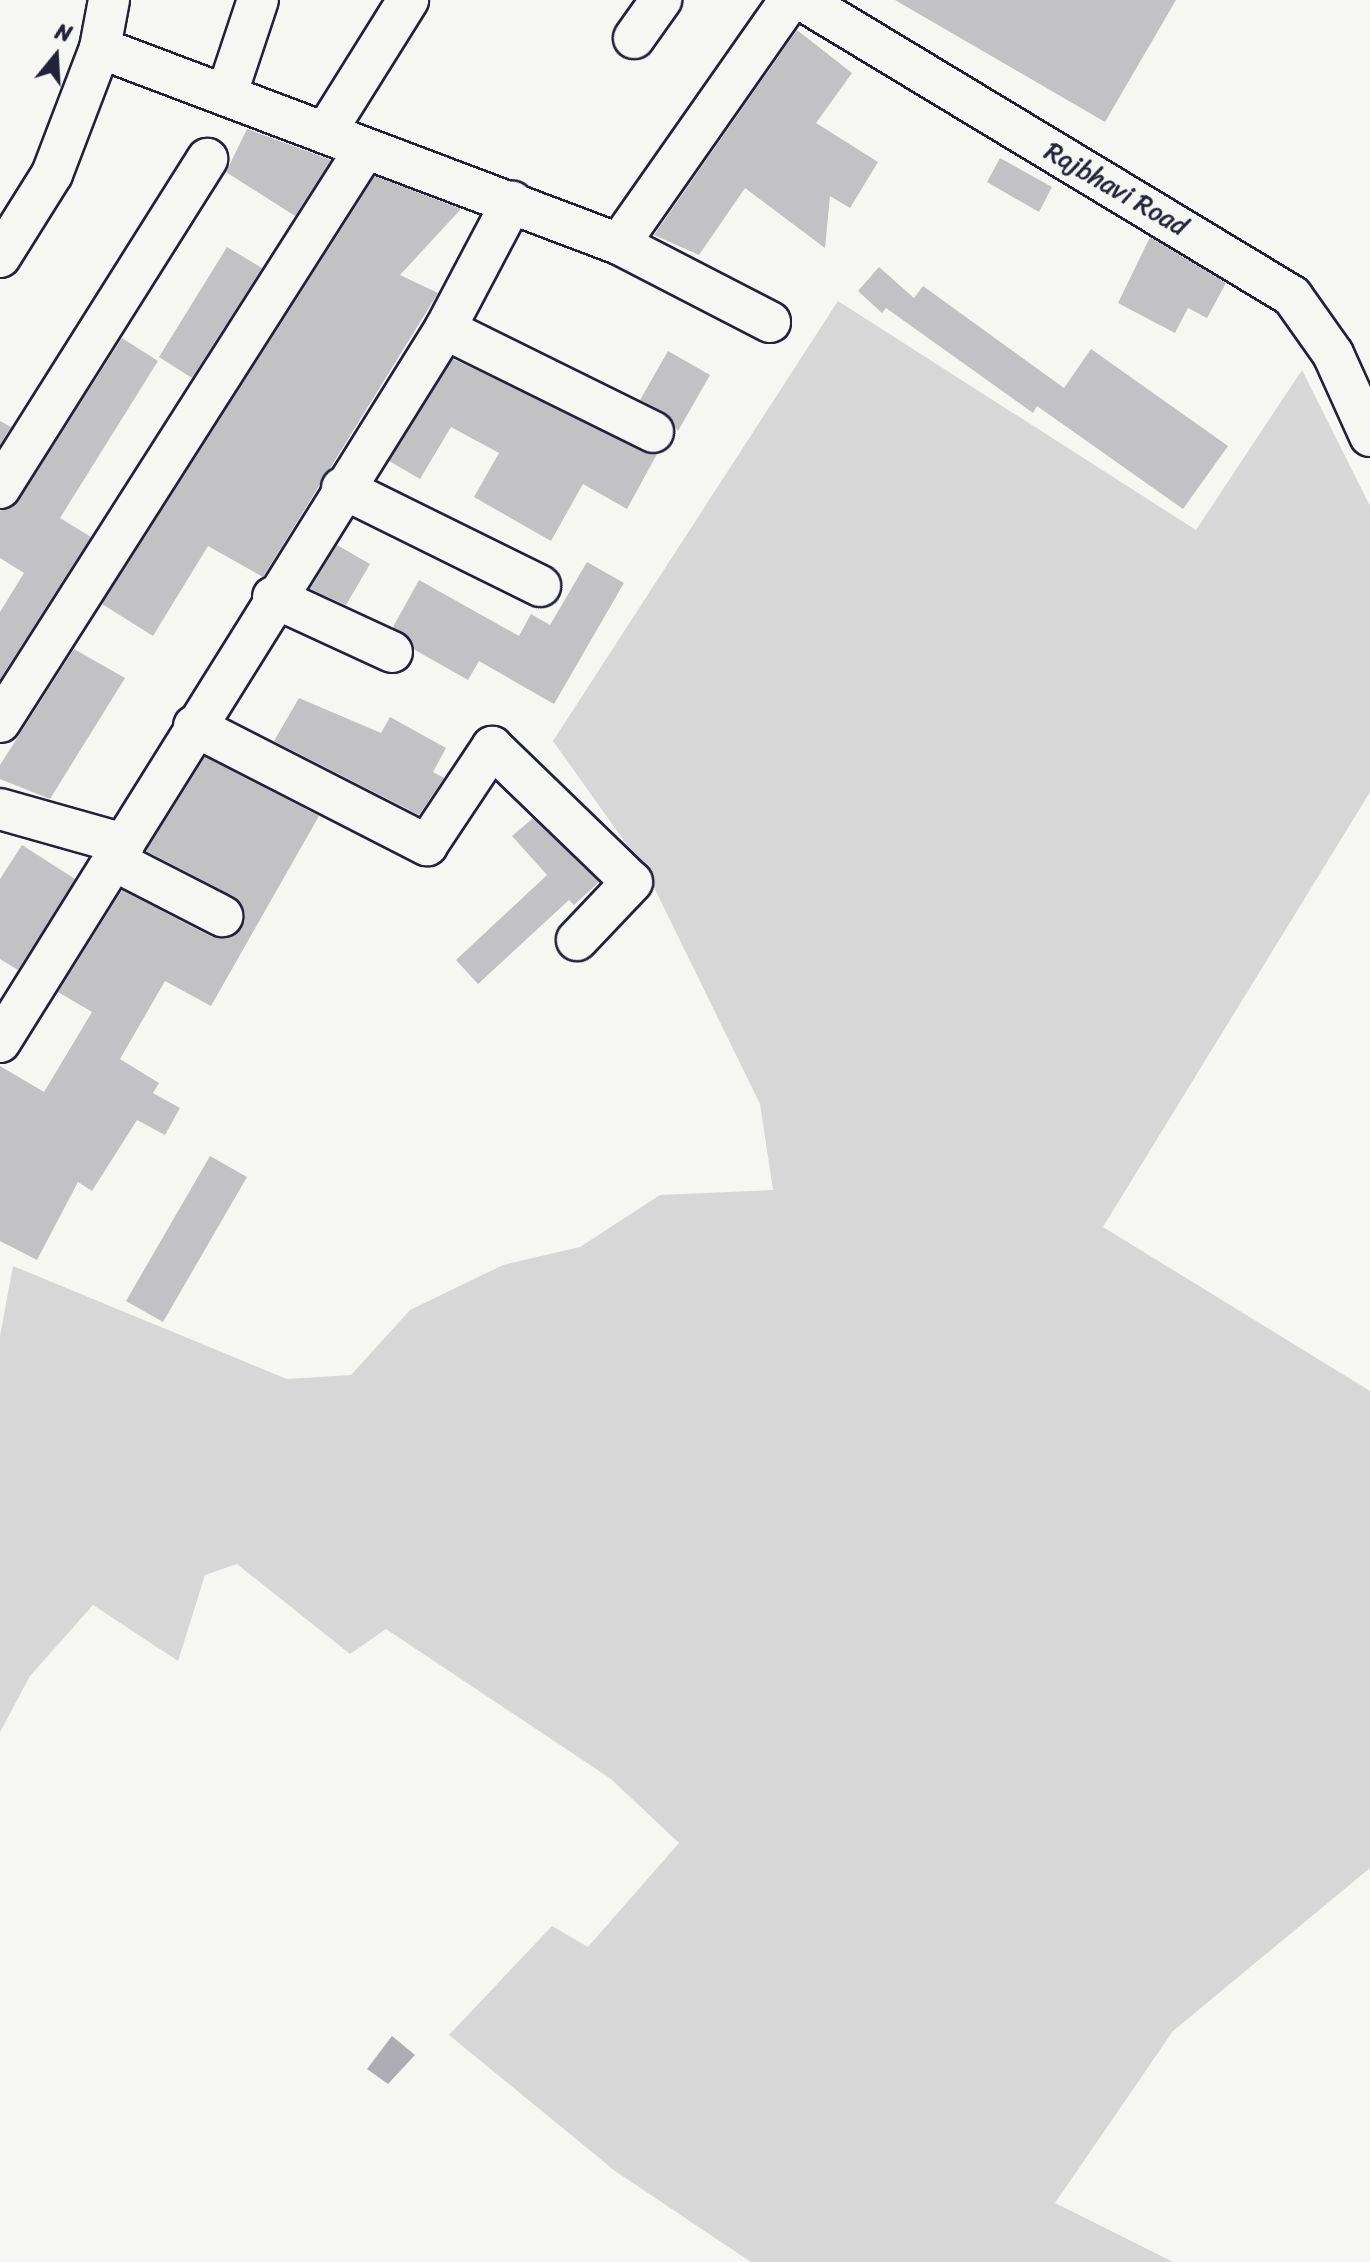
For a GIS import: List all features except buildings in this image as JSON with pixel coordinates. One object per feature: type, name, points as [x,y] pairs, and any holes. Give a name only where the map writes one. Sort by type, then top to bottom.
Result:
[{"type":"street","points":[[0,257],[52,174],[100,48],[109,0]]},
{"type":"street","points":[[227,93],[258,0]]},
{"type":"street","points":[[325,133],[408,0]]},
{"type":"street","points":[[634,38],[661,0]]},
{"type":"street","points":[[619,244],[790,0]]},
{"type":"street","name":"Rajbhavi Road","points":[[802,0],[1292,296],[1333,354],[1370,436]]},
{"type":"street","points":[[100,48],[227,93],[365,149],[619,244],[770,322]]},
{"type":"street","points":[[0,722],[365,149]]},
{"type":"street","points":[[0,488],[207,159]]},
{"type":"street","points":[[0,1042],[273,597],[445,329],[512,202]]},
{"type":"street","points":[[445,329],[653,432]]},
{"type":"street","points":[[342,488],[540,586]]},
{"type":"street","points":[[273,597],[392,652]]},
{"type":"street","points":[[194,726],[427,845],[492,747],[632,882],[577,940]]},
{"type":"street","points":[[0,809],[119,852],[222,916]]},
{"type":"shaded area","points":[[838,301],[1196,530],[1302,370],[1370,506],[1370,792],[1103,1227],[1370,1391],[1370,1868],[1173,2031],[1055,2203],[1173,2262],[751,2262],[615,2171],[449,2035],[552,1926],[588,1947],[679,1843],[611,1779],[386,1629],[350,1654],[237,1564],[205,1575],[178,1661],[93,1605],[30,1676],[0,1732],[0,1336],[13,1266],[287,1379],[351,1375],[410,1310],[503,1265],[580,1247],[660,1195],[773,1190],[760,1104],[647,873],[553,741]]},
{"type":"shaded area","points":[[392,2036],[415,2055],[388,2084],[367,2069]]}]
